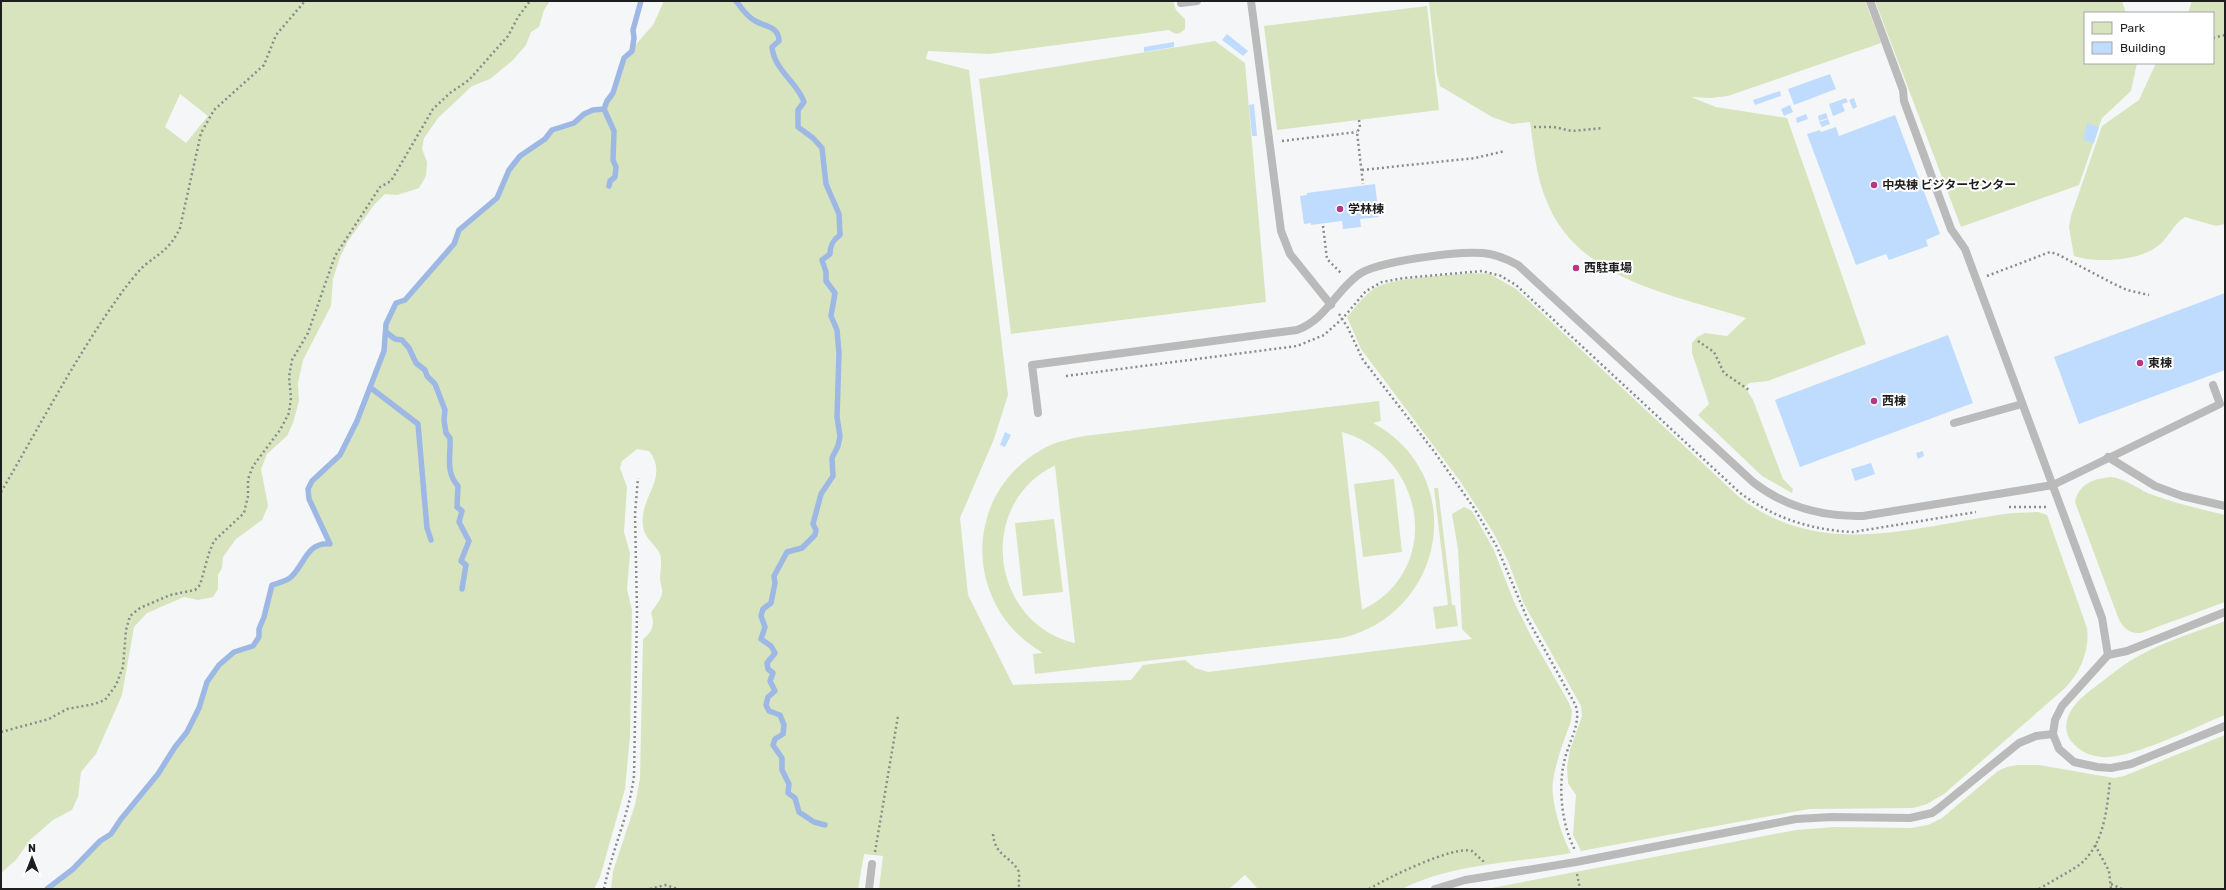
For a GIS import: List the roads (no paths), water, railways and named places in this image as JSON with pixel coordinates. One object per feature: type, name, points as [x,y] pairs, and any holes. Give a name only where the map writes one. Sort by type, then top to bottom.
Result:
[{"type":"lane","points":[[1181,3],[1197,1]]},
{"type":"lane","points":[[1251,1],[1270,142],[1280,231],[1290,254],[1331,305]]},
{"type":"lane","points":[[1870,1],[1903,90],[1904,101],[1952,229],[1965,248],[2102,618],[2108,656]]},
{"type":"lane","points":[[1038,413],[1032,365],[1297,330],[1313,323],[1357,275],[1374,268],[1464,254],[1483,253],[1498,256],[1513,262],[1528,273],[1742,473],[1764,491],[1792,505],[1834,516],[1863,516],[2053,485],[2220,404],[2213,385]]},
{"type":"lane","points":[[1954,423],[2022,404]]},
{"type":"lane","points":[[2108,457],[2155,486],[2182,496],[2225,506]]},
{"type":"lane","points":[[2225,612],[2108,656],[2062,706],[2055,720],[2053,734],[2059,749],[2074,762],[2111,768],[2131,764],[2225,726]]},
{"type":"lane","points":[[1435,889],[1487,877],[1576,862],[1796,819],[1832,817],[1910,818],[1922,816],[1939,808],[2019,743],[2036,736],[2053,734]]},
{"type":"lane","points":[[869,889],[872,864]]},
{"type":"waterway","points":[[47,889],[73,869],[100,841],[111,834],[121,819],[158,774],[175,747],[187,732],[199,708],[207,682],[219,665],[234,652],[253,646],[259,637],[259,629],[264,617],[272,585],[290,578],[307,554],[316,546],[330,544],[309,499],[308,489],[312,481],[340,455],[357,421],[384,351],[386,324],[396,303],[405,300],[454,244],[459,230],[497,198],[509,170],[520,156],[545,139],[552,130],[574,123],[584,114],[593,110],[604,109],[607,101],[613,93],[624,58],[632,51],[634,38],[633,30],[641,1]]},
{"type":"waterway","points":[[736,1],[749,16],[755,21],[773,29],[778,36],[779,41],[772,47],[777,63],[797,89],[804,102],[798,110],[798,127],[813,138],[822,148],[826,184],[839,214],[840,235],[832,243],[830,254],[822,260],[826,272],[826,281],[835,293],[831,316],[837,330],[839,353],[837,417],[840,436],[838,446],[832,458],[833,476],[821,494],[813,524],[816,530],[815,535],[802,548],[787,552],[774,576],[775,583],[771,603],[763,609],[761,616],[765,627],[761,639],[771,646],[775,653],[767,663],[768,669],[773,673],[770,681],[775,691],[768,697],[766,705],[769,711],[780,715],[784,725],[783,734],[775,739],[773,745],[782,758],[782,770],[789,784],[788,793],[795,798],[799,812],[814,822],[825,825]]},
{"type":"waterway","points":[[604,109],[614,131],[613,160],[616,167],[615,177],[610,181],[609,186]]},
{"type":"waterway","points":[[386,332],[395,339],[402,340],[409,348],[416,363],[425,370],[427,376],[435,384],[445,410],[444,420],[446,433],[450,438],[451,475],[458,486],[457,507],[462,511],[459,522],[469,541],[461,561],[466,565],[462,589]]},
{"type":"waterway","points":[[371,388],[418,424],[427,528],[431,540]]},
{"type":"place","name":"中央棟 ビジターセンター","points":[[1874,185]]},
{"type":"place","name":"学林棟","points":[[1340,209]]},
{"type":"place","name":"西駐車場","points":[[1576,268]]},
{"type":"place","name":"東棟","points":[[2140,363]]},
{"type":"place","name":"西棟","points":[[1874,401]]}]
